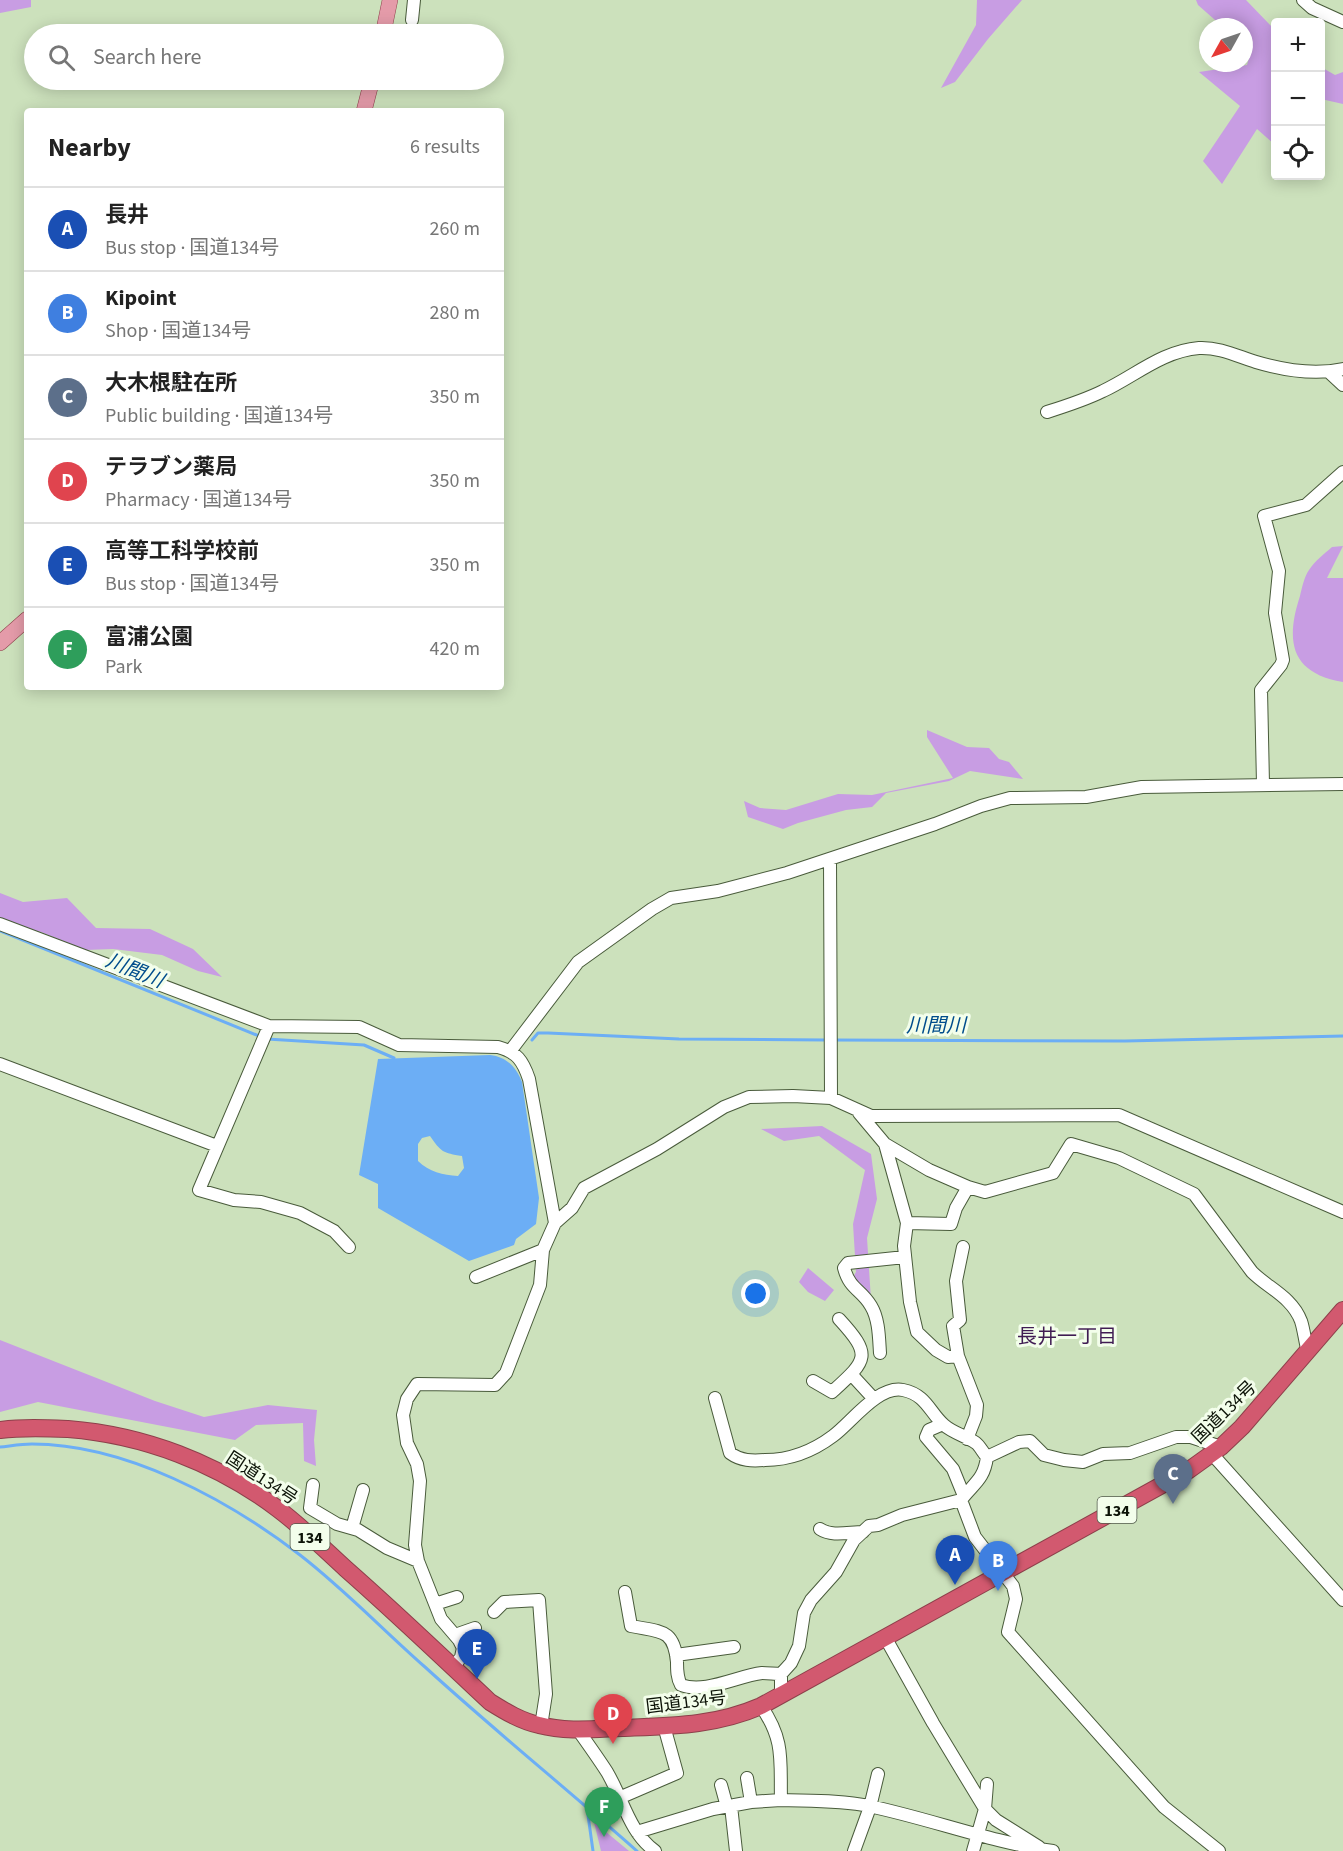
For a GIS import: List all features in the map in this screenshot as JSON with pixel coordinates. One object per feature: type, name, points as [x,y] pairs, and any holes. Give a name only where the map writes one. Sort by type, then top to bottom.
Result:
[{"type":"highway","name":"国道134号","points":[[0,1430],[41,1428],[109,1434],[138,1440],[178,1453],[217,1470],[279,1509],[390,1607],[453,1668],[499,1707],[525,1721],[541,1726],[578,1730],[704,1723],[726,1719],[761,1706],[1153,1491],[1217,1451],[1242,1427],[1343,1310]]},
{"type":"main road","points":[[385,24],[390,0]]},
{"type":"main road","points":[[365,108],[369,90]]},
{"type":"main road","points":[[0,643],[24,623]]},
{"type":"street","points":[[412,21],[414,0]]},
{"type":"street","points":[[1303,0],[1312,8],[1343,22]]},
{"type":"street","points":[[1047,412],[1074,404],[1103,391],[1163,357],[1186,350],[1204,348],[1221,350],[1277,367],[1329,372],[1343,369]]},
{"type":"street","points":[[1329,372],[1343,385]]},
{"type":"street","points":[[1263,784],[1261,690],[1281,666],[1283,660],[1275,613],[1279,571],[1264,516],[1306,505],[1343,472]]},
{"type":"street","points":[[511,1050],[578,962],[671,898],[718,891],[830,859],[1010,798],[1086,797],[1142,787],[1343,784]]},
{"type":"street","points":[[830,859],[831,1098]]},
{"type":"street","points":[[0,924],[269,1026],[359,1027],[399,1045],[498,1047],[511,1050],[524,1062],[530,1079],[555,1223]]},
{"type":"street","points":[[269,1026],[199,1190],[234,1200],[261,1202],[300,1213],[334,1232],[349,1247]]},
{"type":"street","points":[[0,1064],[217,1146]]},
{"type":"street","points":[[453,1668],[461,1657],[463,1648],[456,1635],[441,1619],[418,1561],[415,1545],[420,1481],[417,1464],[407,1443],[405,1431],[403,1415],[407,1399],[417,1384],[495,1385],[506,1373],[540,1285],[543,1250],[555,1223],[572,1208],[584,1188],[657,1149],[724,1107],[749,1097],[793,1096],[831,1098],[871,1116],[1119,1115],[1343,1212]]},
{"type":"street","points":[[859,1112],[885,1144],[929,1170],[985,1192],[1053,1173],[1071,1144],[1119,1158],[1194,1194],[1252,1272],[1291,1303],[1302,1323],[1308,1352]]},
{"type":"street","points":[[885,1144],[907,1223],[904,1246],[916,1332],[936,1350],[948,1357],[958,1356]]},
{"type":"street","points":[[907,1223],[951,1224],[956,1208],[968,1187]]},
{"type":"street","points":[[963,1247],[956,1281],[960,1320],[953,1326],[958,1356],[977,1405],[976,1416],[967,1438]]},
{"type":"street","points":[[476,1277],[543,1250]]},
{"type":"street","points":[[880,1353],[878,1326],[872,1307],[852,1287],[844,1268],[848,1263],[905,1257]]},
{"type":"street","points":[[813,1381],[832,1392],[852,1374],[861,1361],[862,1351],[853,1334],[839,1319]]},
{"type":"street","points":[[852,1374],[874,1400]]},
{"type":"street","points":[[715,1398],[730,1453],[738,1459],[754,1461],[794,1458],[832,1437],[874,1400],[889,1391],[900,1389],[924,1401],[943,1424],[976,1443],[987,1457]]},
{"type":"street","points":[[943,1424],[929,1430],[926,1437],[953,1469],[975,1537],[1012,1586],[1016,1599],[1008,1632],[1164,1806],[1219,1851]]},
{"type":"street","points":[[784,1693],[781,1688],[781,1674],[791,1663],[799,1646],[804,1612],[811,1600],[836,1572],[854,1540],[869,1526],[962,1498],[981,1479],[987,1457],[1019,1442],[1030,1441],[1044,1455],[1083,1462],[1103,1454],[1130,1453],[1176,1437],[1191,1437],[1217,1451],[1343,1600]]},
{"type":"street","points":[[313,1485],[310,1508],[337,1524],[358,1530],[387,1548],[418,1561]]},
{"type":"street","points":[[352,1528],[363,1490]]},
{"type":"street","points":[[820,1529],[835,1534],[863,1532]]},
{"type":"street","points":[[625,1592],[631,1626],[665,1634],[672,1639],[678,1680],[681,1685],[688,1688],[729,1682],[761,1673],[781,1674]]},
{"type":"street","points":[[435,1604],[457,1597]]},
{"type":"street","points":[[494,1612],[504,1602],[539,1600],[546,1694],[541,1726]]},
{"type":"street","points":[[456,1635],[475,1628]]},
{"type":"street","points":[[885,1637],[985,1809],[996,1820],[1048,1850]]},
{"type":"street","points":[[676,1654],[734,1647]]},
{"type":"street","points":[[761,1706],[771,1720],[780,1744],[781,1800]]},
{"type":"street","points":[[619,1798],[677,1773],[664,1726]]},
{"type":"street","points":[[578,1730],[608,1774],[637,1833],[655,1851]]},
{"type":"street","points":[[854,1851],[870,1807],[878,1774]]},
{"type":"street","points":[[747,1778],[751,1802]]},
{"type":"street","points":[[972,1851],[985,1809],[987,1784]]},
{"type":"street","points":[[721,1785],[729,1807],[736,1851]]},
{"type":"street","points":[[637,1833],[713,1809],[751,1802],[781,1800],[843,1802],[977,1836],[1048,1850]]},
{"type":"shaded area","points":[[0,0],[31,0],[31,7],[0,13]]},
{"type":"shaded area","points":[[977,0],[1022,0],[955,82],[941,88],[976,25]]},
{"type":"shaded area","points":[[1196,0],[1246,0],[1271,26],[1271,141],[1257,129],[1222,184],[1203,161],[1240,106],[1199,72],[1253,72],[1253,18],[1213,18],[1198,5]]},
{"type":"shaded area","points":[[1325,69],[1335,75],[1343,72],[1343,104],[1325,100]]},
{"type":"shaded area","points":[[1343,546],[1327,578],[1343,578],[1343,682],[1326,678],[1303,663],[1296,653],[1293,628],[1307,573],[1332,547]]},
{"type":"shaded area","points":[[927,730],[967,747],[989,748],[999,759],[1009,762],[1023,779],[970,771],[949,781],[886,793],[872,807],[846,810],[783,829],[748,817],[744,801],[760,808],[786,810],[838,794],[872,795],[953,778],[927,737]]},
{"type":"shaded area","points":[[0,893],[23,902],[67,898],[96,928],[150,929],[193,949],[222,977],[198,971],[162,955],[113,949],[85,950],[41,932],[0,922]]},
{"type":"shaded area","points":[[822,1126],[871,1154],[877,1199],[867,1238],[871,1300],[852,1279],[856,1272],[853,1224],[865,1170],[819,1136],[784,1141],[761,1129]]},
{"type":"shaded area","points":[[808,1268],[834,1290],[825,1301],[808,1292],[799,1282]]},
{"type":"shaded area","points":[[0,1340],[155,1401],[204,1417],[268,1405],[317,1410],[314,1440],[316,1466],[304,1461],[303,1423],[256,1425],[235,1440],[38,1402],[0,1412]]},
{"type":"shaded area","points":[[594,1822],[629,1851],[601,1851]]},
{"type":"water","points":[[490,1055],[506,1060],[514,1067],[522,1082],[539,1198],[536,1224],[516,1239],[514,1245],[469,1261],[378,1208],[378,1184],[359,1175],[378,1059]],"holes":[[[430,1136],[443,1151],[462,1156],[464,1168],[458,1176],[436,1172],[418,1161],[418,1144],[422,1138]]]},
{"type":"waterway","name":"川間川","points":[[0,931],[259,1036]]},
{"type":"waterway","name":"川間川","points":[[532,1040],[538,1033],[679,1039],[826,1040]]},
{"type":"waterway","name":"川間川","points":[[833,1040],[1125,1041],[1343,1036]]},
{"type":"waterway","name":"川間川","points":[[267,1039],[364,1045],[394,1058]]},
{"type":"waterway","points":[[0,1447],[32,1444],[67,1446],[103,1453],[174,1478],[240,1514],[316,1568],[409,1653],[637,1851]]},
{"type":"waterway","points":[[587,1808],[593,1851]]},
{"type":"place","name":"大木根駐在所","points":[[1173,1504]]},
{"type":"place","name":"長井","points":[[955,1585]]},
{"type":"place","name":"Kipoint","points":[[998,1591]]},
{"type":"place","name":"高等工科学校前","points":[[477,1679]]},
{"type":"place","name":"テラブン薬局","points":[[613,1744]]},
{"type":"place","name":"富浦公園","points":[[604,1837]]},
{"type":"district","name":"長井一丁目","points":[[1067,1336]]}]
